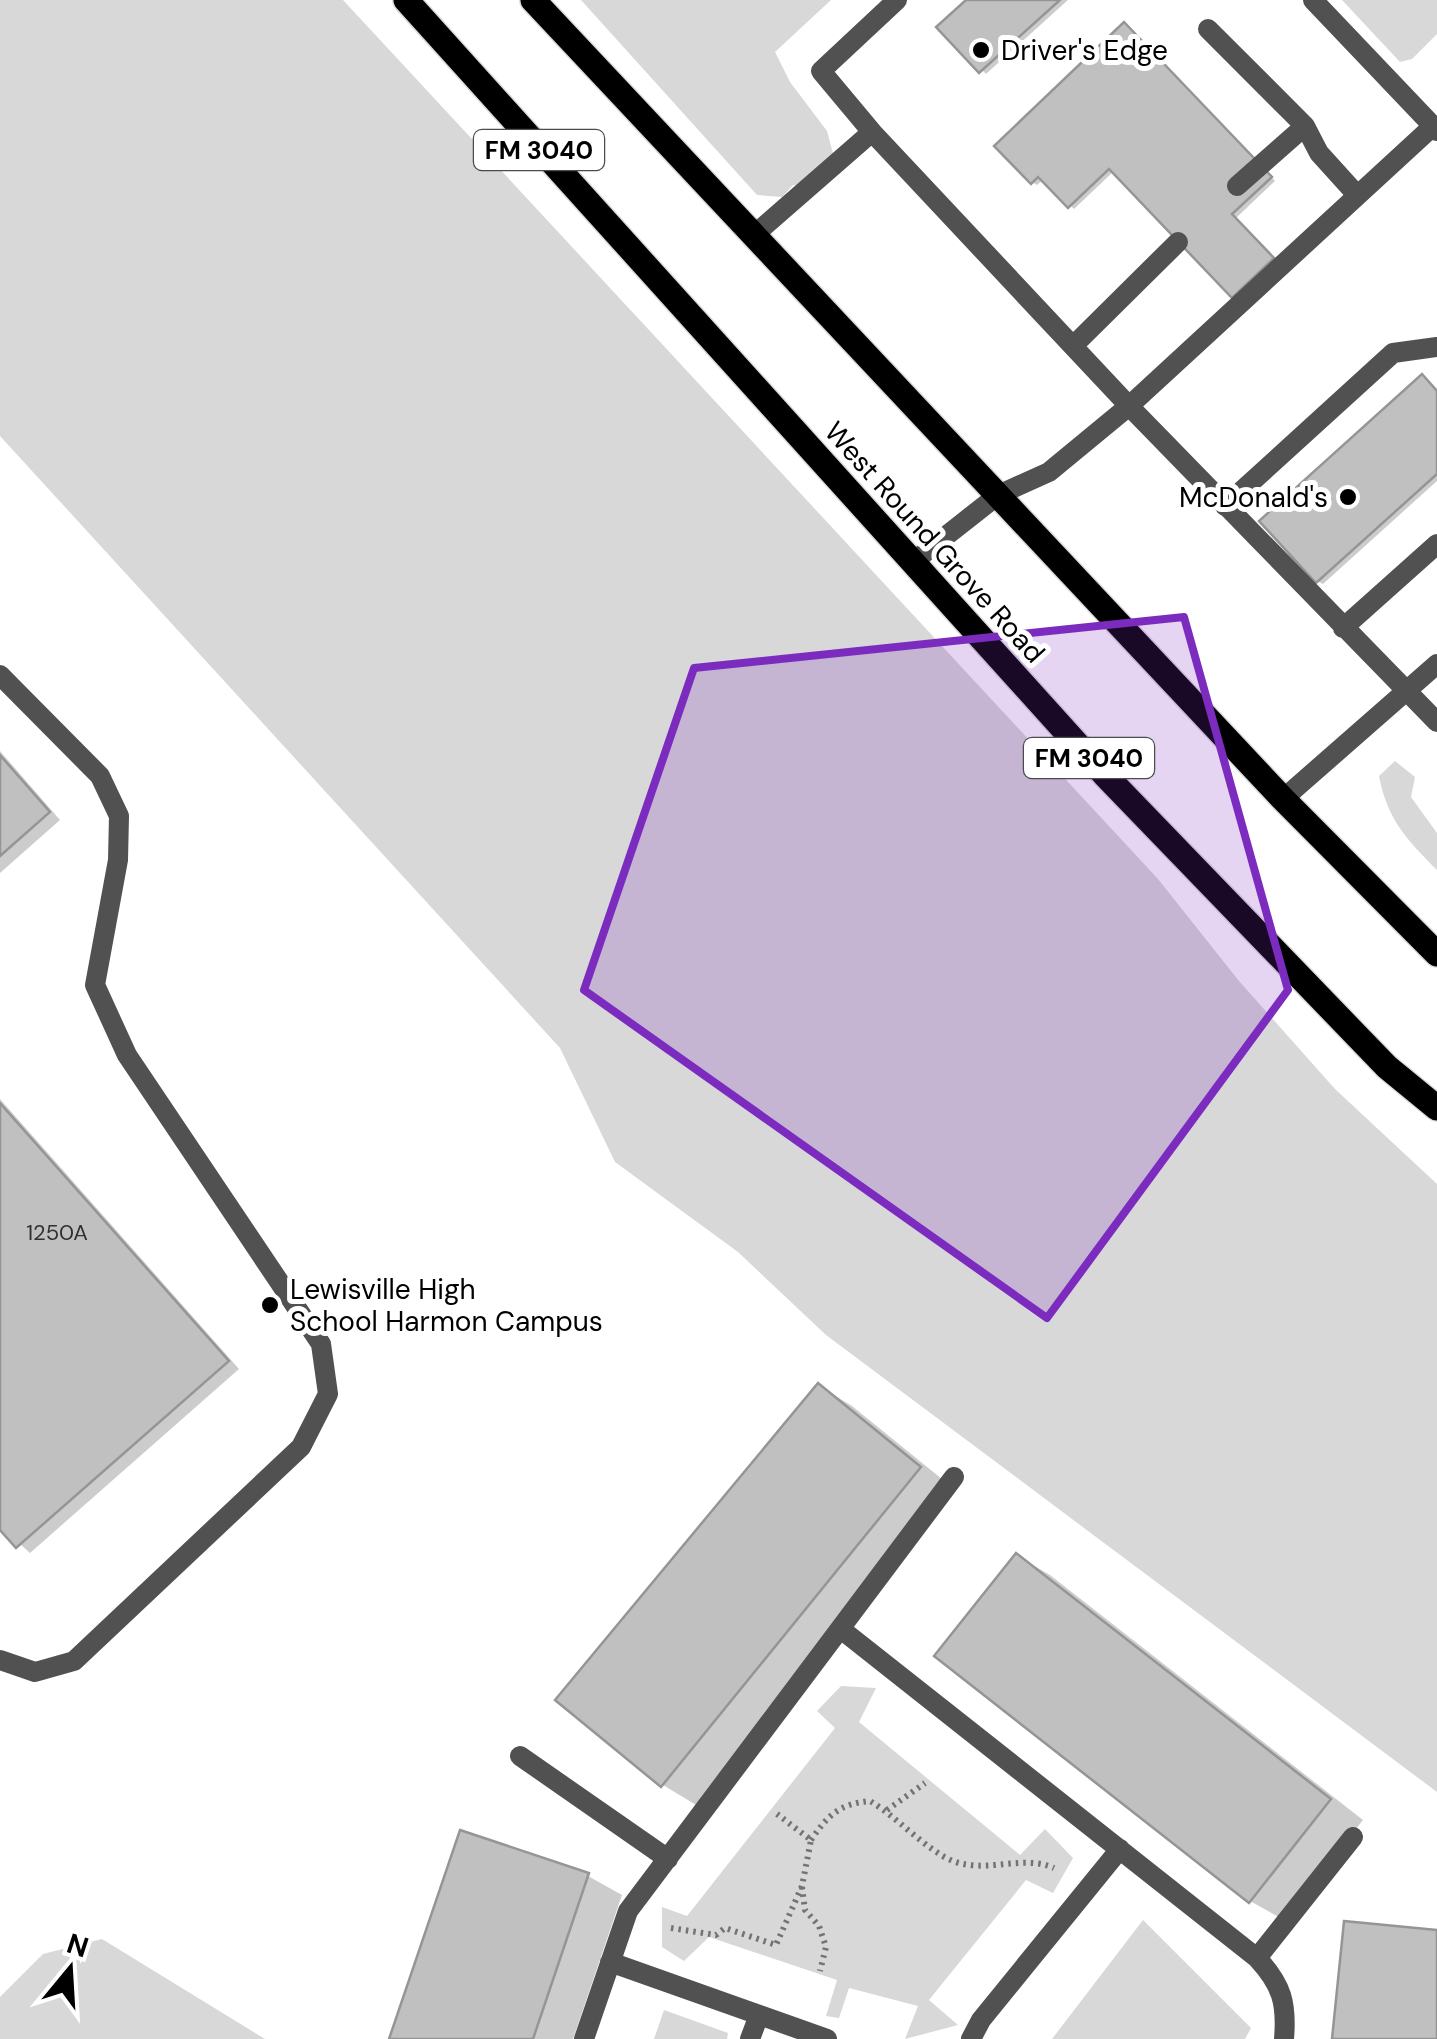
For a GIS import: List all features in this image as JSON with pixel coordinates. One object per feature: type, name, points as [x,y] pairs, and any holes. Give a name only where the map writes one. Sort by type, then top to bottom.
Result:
[{"type":"main road","name":"West Round Grove Road","points":[[406,0],[1117,788],[1387,1066],[1437,1108]]},
{"type":"main road","name":"FM 3040","points":[[533,0],[1283,799],[1437,954]]},
{"type":"lane","points":[[897,0],[821,71],[872,132],[1076,344],[1129,406],[1437,722]]},
{"type":"lane","points":[[912,562],[998,495],[1049,472],[1129,406],[1435,128],[1313,0]]},
{"type":"lane","points":[[1208,29],[1305,126],[1319,153],[1357,196]]},
{"type":"lane","points":[[1237,186],[1305,126]]},
{"type":"lane","points":[[754,235],[872,132]]},
{"type":"lane","points":[[1076,344],[1178,242]]},
{"type":"lane","points":[[1226,506],[1393,353],[1437,346]]},
{"type":"lane","points":[[1343,628],[1437,544]]},
{"type":"lane","points":[[1283,799],[1437,664]]},
{"type":"lane","points":[[0,675],[100,776],[119,816],[118,860],[95,985],[127,1056],[320,1344],[328,1394],[301,1447],[74,1661],[35,1672],[0,1660]]},
{"type":"lane","points":[[584,2039],[628,1911],[954,1476]]},
{"type":"lane","points":[[842,1630],[1258,1958],[1278,1982],[1286,2008],[1284,2039]]},
{"type":"lane","points":[[520,1756],[668,1858]]},
{"type":"lane","points":[[1258,1958],[1353,1837]]},
{"type":"lane","points":[[972,2039],[981,2020],[1120,1850]]},
{"type":"lane","points":[[610,1962],[827,2039]]},
{"type":"lane","points":[[750,2039],[758,2015]]},
{"type":"path","points":[[886,1810],[925,1784]]},
{"type":"path","points":[[671,1928],[716,1935],[724,1928],[776,1945],[802,1886],[811,1840],[827,1816],[846,1803],[870,1801],[954,1861],[979,1865],[1038,1861],[1054,1868]]},
{"type":"path","points":[[777,1814],[811,1840]]},
{"type":"path","points":[[802,1886],[806,1910],[819,1926],[826,1948],[820,1971]]},
{"type":"path","points":[[792,1905],[806,1910]]},
{"type":"highlighted area","points":[[1184,617],[1288,990],[1047,1318],[584,990],[694,668]]},
{"type":"shaded area","points":[[0,0],[343,0],[1158,879],[1239,981],[1335,1089],[1437,1184],[1437,1792],[826,1335],[738,1252],[615,1162],[560,1048],[0,436]]},
{"type":"shaded area","points":[[581,0],[831,0],[775,52],[790,82],[827,131],[834,157],[804,186],[793,185],[782,197],[757,195]]},
{"type":"shaded area","points":[[1342,0],[1437,0],[1437,34],[1412,59],[1400,62]]},
{"type":"shaded area","points":[[1395,761],[1415,777],[1411,797],[1437,833],[1437,870],[1408,838],[1387,805],[1379,776]]},
{"type":"shaded area","points":[[841,1686],[876,1688],[859,1722],[1020,1855],[1045,1829],[1073,1858],[1053,1893],[1026,1880],[929,2000],[958,2025],[905,2039],[918,2006],[849,1988],[839,2018],[826,2016],[837,1980],[709,1937],[684,1961],[662,1947],[662,1907],[687,1916],[835,1728],[817,1711]]},
{"type":"shaded area","points":[[1143,1920],[1251,2028],[1245,2039],[1052,2039]]},
{"type":"shaded area","points":[[102,1939],[265,2039],[0,2039],[0,1997],[43,1954]]},
{"type":"shaded area","points":[[664,2010],[728,2033],[727,2039],[654,2039]]},
{"type":"building","name":"Driver's Edge","points":[[966,0],[1060,0],[979,73],[936,27]]},
{"type":"building","points":[[1124,22],[1272,177],[1232,214],[1274,258],[1232,298],[1109,169],[1068,208],[1038,177],[1031,184],[994,146]]},
{"type":"building","name":"McDonald's","points":[[1422,374],[1437,391],[1437,474],[1316,583],[1259,521]]},
{"type":"building","points":[[0,755],[50,812],[0,856]]},
{"type":"building","points":[[0,1103],[229,1361],[16,1548],[0,1530]]},
{"type":"building","points":[[818,1383],[921,1467],[661,1787],[555,1700]]},
{"type":"building","points":[[1016,1553],[1331,1799],[1249,1903],[934,1656]]},
{"type":"building","points":[[460,1830],[589,1873],[533,2039],[389,2039]]},
{"type":"building","points":[[1344,1921],[1437,1930],[1437,2039],[1332,2039]]},
{"type":"place","name":"Driver's Edge","points":[[981,50]]},
{"type":"place","name":"McDonald's","points":[[1348,497]]},
{"type":"place","name":"Lewisville High School Harmon Campus","points":[[270,1305]]}]
